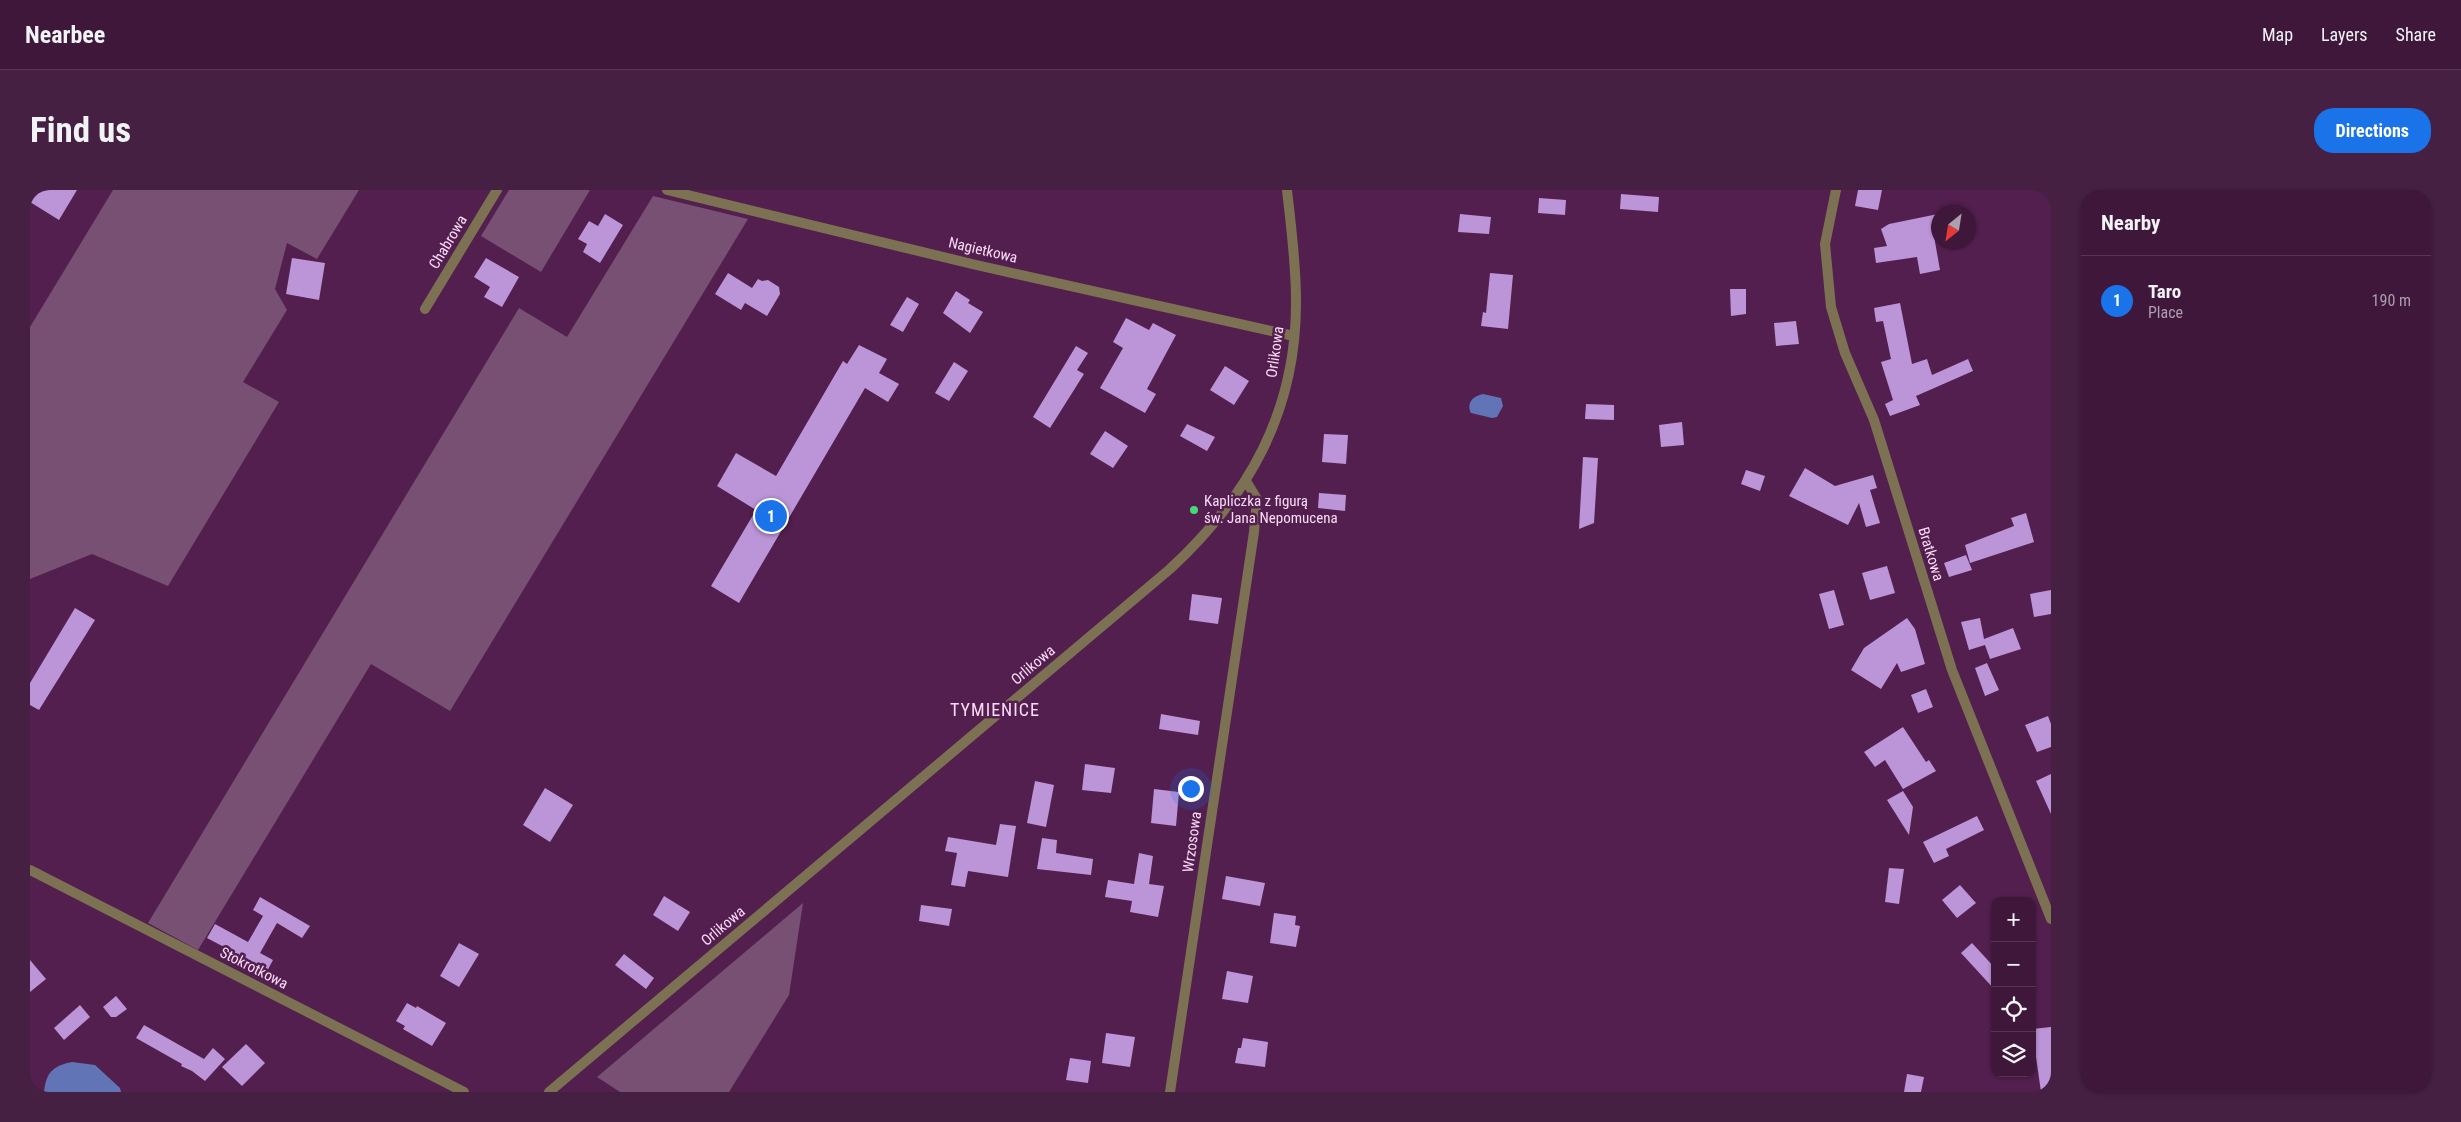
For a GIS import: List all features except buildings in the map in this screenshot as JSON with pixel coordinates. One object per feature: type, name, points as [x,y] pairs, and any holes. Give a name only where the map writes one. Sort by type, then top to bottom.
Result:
[{"type":"street","name":"Chabrowa","points":[[425,309],[497,190]]},
{"type":"street","name":"Nagietkowa","points":[[666,190],[962,261],[1294,336]]},
{"type":"street","name":"Orlikowa","points":[[549,1092],[1170,569],[1201,540],[1246,481],[1272,434],[1288,377],[1294,336],[1296,300],[1287,190]]},
{"type":"street","name":"Bratkowa","points":[[1836,190],[1825,244],[1831,307],[1846,353],[1874,420],[1952,670],[2051,919]]},
{"type":"street","name":"Wrzosowa","points":[[1170,1092],[1254,532],[1257,499],[1246,481]]},
{"type":"street","name":"Stokrotkowa","points":[[30,870],[464,1092]]},
{"type":"shaded area","points":[[113,190],[359,190],[317,259],[287,243],[275,289],[287,310],[243,382],[279,402],[168,586],[92,554],[30,579],[30,327]]},
{"type":"shaded area","points":[[509,190],[590,190],[541,272],[481,236]]},
{"type":"shaded area","points":[[653,196],[748,219],[450,711],[371,664],[198,950],[148,923],[519,308],[567,337]]},
{"type":"shaded area","points":[[803,903],[789,995],[729,1092],[620,1092],[597,1077]]},
{"type":"water","points":[[1483,394],[1501,398],[1503,406],[1497,417],[1492,418],[1471,413],[1469,406],[1471,400]]},
{"type":"water","points":[[72,1062],[95,1065],[120,1088],[121,1092],[44,1092],[47,1079],[52,1071],[55,1068]]},
{"type":"place","name":"Kapliczka z figurą św. Jana Nepomucena","points":[[1194,510]]},
{"type":"place","name":"Taro","points":[[771,516]]},
{"type":"district","name":"TYMIENICE","points":[[995,710]]}]
